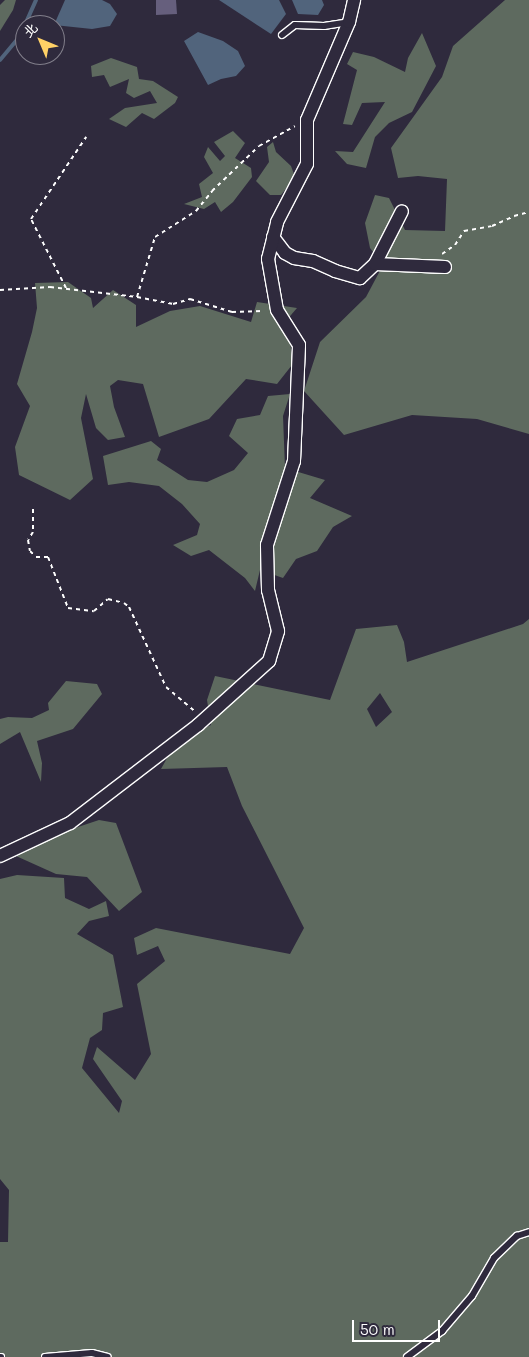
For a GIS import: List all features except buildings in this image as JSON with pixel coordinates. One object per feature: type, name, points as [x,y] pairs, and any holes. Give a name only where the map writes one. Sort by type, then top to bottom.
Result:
[{"type":"street","points":[[0,856],[70,823],[205,718],[269,661],[278,631],[268,590],[267,545],[294,461],[299,345],[277,310],[268,259],[277,222],[307,164],[307,120],[349,22],[354,0]]},
{"type":"street","points":[[273,238],[285,253],[294,258],[313,261],[352,277],[360,278],[375,264],[402,211]]},
{"type":"street","points":[[375,264],[445,266]]},
{"type":"lane","points":[[282,35],[295,25],[324,26],[349,22]]},
{"type":"lane","points":[[407,1357],[442,1331],[472,1296],[494,1258],[516,1236],[529,1232]]},
{"type":"lane","points":[[44,1357],[92,1353],[108,1357]]},
{"type":"path","points":[[137,297],[155,237],[196,211],[212,191],[259,146],[307,120]]},
{"type":"path","points":[[66,288],[31,219],[86,138]]},
{"type":"path","points":[[429,266],[455,245],[464,231],[492,226],[529,212]]},
{"type":"path","points":[[0,290],[66,288],[137,297],[174,304],[190,299],[232,312],[277,310]]},
{"type":"path","points":[[33,509],[33,532],[28,540],[30,551],[36,557],[48,557],[68,608],[94,612],[111,598],[129,607],[166,687],[175,697],[205,718]]},
{"type":"green space","points":[[5,0],[16,0],[13,10],[0,31],[0,5]]},
{"type":"green space","points":[[505,0],[529,0],[529,434],[477,419],[412,415],[344,435],[304,391],[320,342],[366,297],[383,265],[370,248],[365,223],[375,195],[389,198],[405,230],[445,231],[447,179],[418,176],[398,178],[391,148],[442,77],[453,46]]},
{"type":"green space","points":[[422,33],[436,66],[412,112],[389,123],[375,137],[366,168],[347,164],[335,151],[353,152],[385,102],[362,103],[352,125],[343,124],[357,70],[347,64],[353,52],[374,57],[405,72],[408,58]]},
{"type":"green space","points":[[111,58],[137,67],[139,79],[153,81],[178,97],[175,103],[154,119],[142,113],[126,127],[109,119],[125,108],[157,103],[150,91],[134,98],[126,93],[129,79],[110,87],[104,75],[92,77],[91,66]]},
{"type":"green space","points":[[233,131],[245,143],[235,158],[251,168],[252,177],[233,202],[221,212],[215,202],[204,209],[184,204],[202,197],[199,184],[213,173],[204,157],[208,147],[220,161],[225,156],[214,142]]},
{"type":"green space","points":[[273,142],[276,152],[291,166],[295,177],[281,195],[270,195],[256,181],[269,162],[267,147]]},
{"type":"green space","points":[[68,282],[91,298],[93,308],[113,290],[136,305],[136,327],[170,311],[200,306],[251,322],[257,302],[297,308],[285,322],[291,348],[292,365],[277,384],[246,379],[209,419],[159,437],[143,384],[118,380],[110,386],[114,407],[125,437],[108,440],[96,428],[86,394],[81,418],[93,479],[70,500],[19,475],[15,447],[30,406],[17,384],[37,308],[35,283]]},
{"type":"green space","points":[[290,394],[283,416],[285,468],[325,480],[310,498],[352,516],[333,527],[317,551],[296,559],[283,578],[260,570],[255,591],[245,578],[209,550],[191,556],[173,545],[197,535],[200,524],[182,504],[159,486],[129,482],[108,485],[103,456],[151,441],[161,449],[157,460],[188,480],[207,482],[234,470],[248,453],[229,436],[237,419],[260,415],[268,396]]},
{"type":"green space","points":[[529,619],[529,1357],[0,1357],[0,1242],[8,1242],[9,1190],[0,1179],[0,879],[17,875],[64,878],[65,898],[89,909],[106,901],[109,916],[89,921],[77,934],[113,955],[123,1007],[103,1013],[102,1030],[90,1038],[82,1068],[119,1113],[122,1101],[93,1059],[97,1047],[135,1080],[151,1054],[137,984],[165,961],[158,946],[137,955],[134,938],[156,928],[290,954],[304,928],[242,806],[227,767],[161,769],[177,740],[211,725],[207,700],[215,676],[330,700],[356,629],[397,625],[404,642],[407,662],[523,624]],"holes":[[[380,693],[392,712],[376,727],[367,709]]]},
{"type":"green space","points":[[66,681],[97,684],[102,694],[73,729],[37,741],[42,763],[41,782],[20,732],[0,744],[0,719],[8,717],[32,718],[49,710],[48,703]]},
{"type":"green space","points":[[99,820],[116,823],[142,892],[119,911],[87,877],[56,874],[16,856],[51,836]]},
{"type":"water","points":[[65,0],[102,0],[110,4],[117,14],[110,26],[92,29],[65,26],[65,15],[58,15]]},
{"type":"water","points":[[219,0],[279,0],[286,14],[271,34]]},
{"type":"water","points":[[292,0],[322,0],[324,5],[318,15],[298,14]]},
{"type":"water","points":[[198,32],[223,41],[238,51],[245,66],[236,76],[221,79],[208,85],[184,41]]},
{"type":"waterway","points":[[0,60],[20,36],[36,0]]}]
